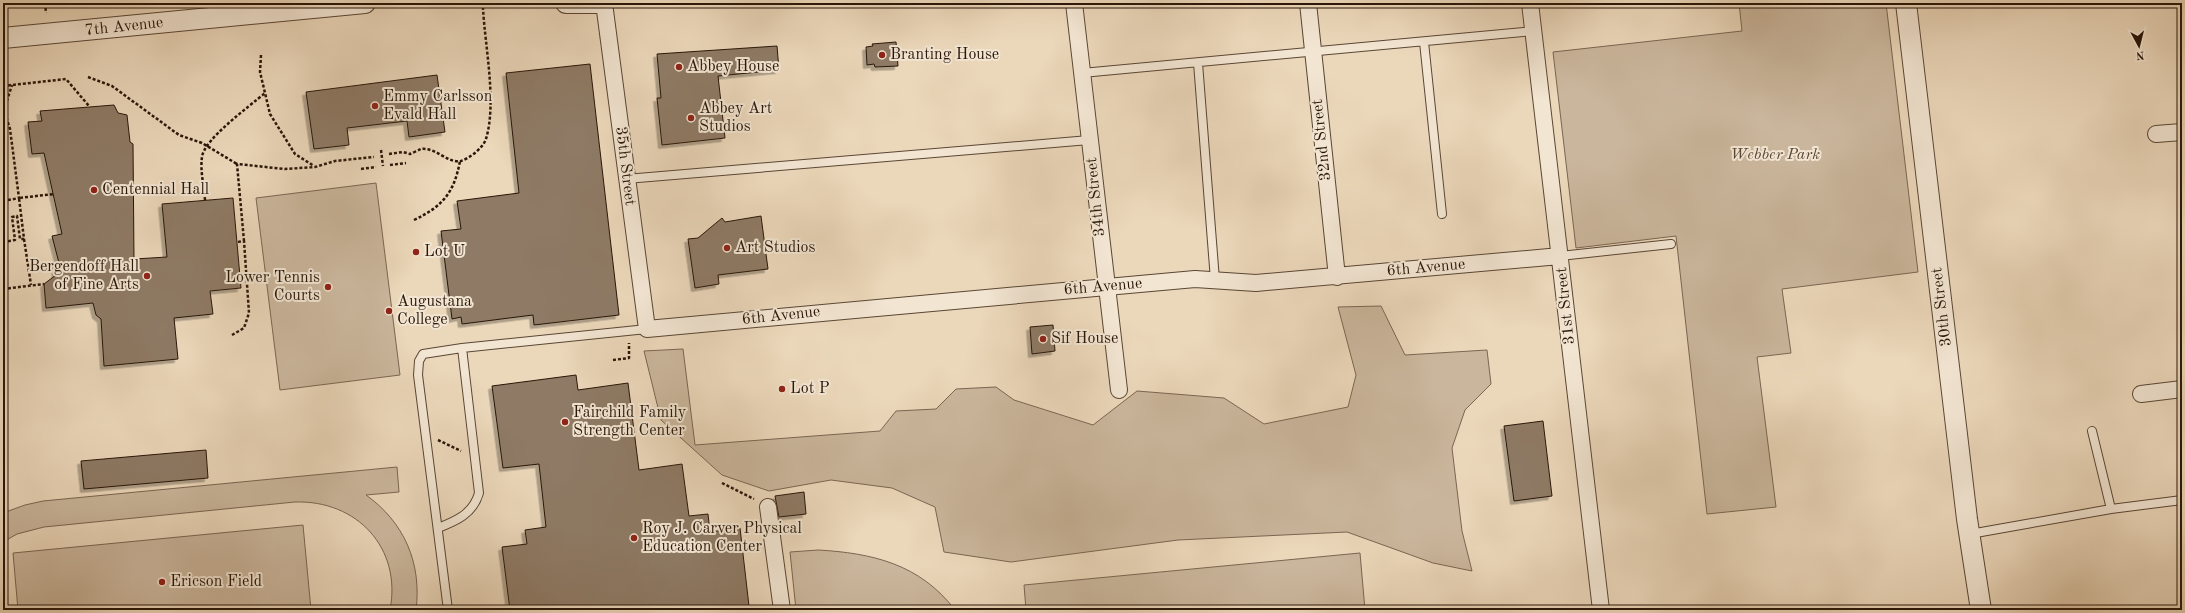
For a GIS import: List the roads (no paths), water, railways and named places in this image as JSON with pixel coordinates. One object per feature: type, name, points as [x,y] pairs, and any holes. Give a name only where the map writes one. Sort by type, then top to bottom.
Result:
[{"type":"street","name":"7th Avenue","points":[[3,38],[365,3]]},
{"type":"street","points":[[566,3],[600,3]]},
{"type":"street","name":"35th Street","points":[[604,3],[626,179],[647,329]]},
{"type":"street","name":"34th Street","points":[[1074,3],[1119,390]]},
{"type":"street","name":"32nd Street","points":[[1308,3],[1337,277]]},
{"type":"street","name":"31st Street","points":[[1530,3],[1600,610]]},
{"type":"street","name":"30th Street","points":[[1906,3],[1970,534],[1981,610]]},
{"type":"street","points":[[2156,134],[2182,132]]},
{"type":"street","name":"6th Avenue","points":[[647,329],[1195,279],[1215,280],[1230,283],[1256,283],[1560,256]]},
{"type":"street","points":[[2141,394],[2182,389]]},
{"type":"street","points":[[768,507],[782,610]]},
{"type":"lane","points":[[1082,73],[1313,53],[1534,31]]},
{"type":"lane","points":[[1424,42],[1442,214]]},
{"type":"lane","points":[[1198,63],[1215,280]]},
{"type":"lane","points":[[626,179],[1089,140]]},
{"type":"lane","points":[[1560,256],[1671,244]]},
{"type":"lane","points":[[448,610],[418,375],[419,361],[426,352],[647,329]]},
{"type":"lane","points":[[438,528],[460,519],[475,504],[479,493],[462,348]]},
{"type":"lane","points":[[2092,431],[2111,509]]},
{"type":"lane","points":[[1970,534],[2111,509],[2182,500]]},
{"type":"place","name":"Branting House","points":[[882,55]]},
{"type":"place","name":"Abbey House","points":[[679,67]]},
{"type":"place","name":"Emmy Carlsson Evald Hall","points":[[375,106]]},
{"type":"place","name":"Abbey Art Studios","points":[[691,118]]},
{"type":"place","name":"Centennial Hall","points":[[94,190]]},
{"type":"place","name":"Art Studios","points":[[727,248]]},
{"type":"place","name":"Lot U","points":[[416,252]]},
{"type":"place","name":"Bergendoff Hall of Fine Arts","points":[[147,276]]},
{"type":"place","name":"Lower Tennis Courts","points":[[328,287]]},
{"type":"place","name":"Augustana College","points":[[389,311]]},
{"type":"place","name":"Sif House","points":[[1043,339]]},
{"type":"place","name":"Lot P","points":[[782,389]]},
{"type":"place","name":"Fairchild Family Strength Center","points":[[565,422]]},
{"type":"place","name":"Roy J. Carver Physical Education Center","points":[[634,538]]},
{"type":"place","name":"Ericson Field","points":[[162,582]]},
{"type":"park label","name":"Webber Park","points":[[1775,155]]}]
